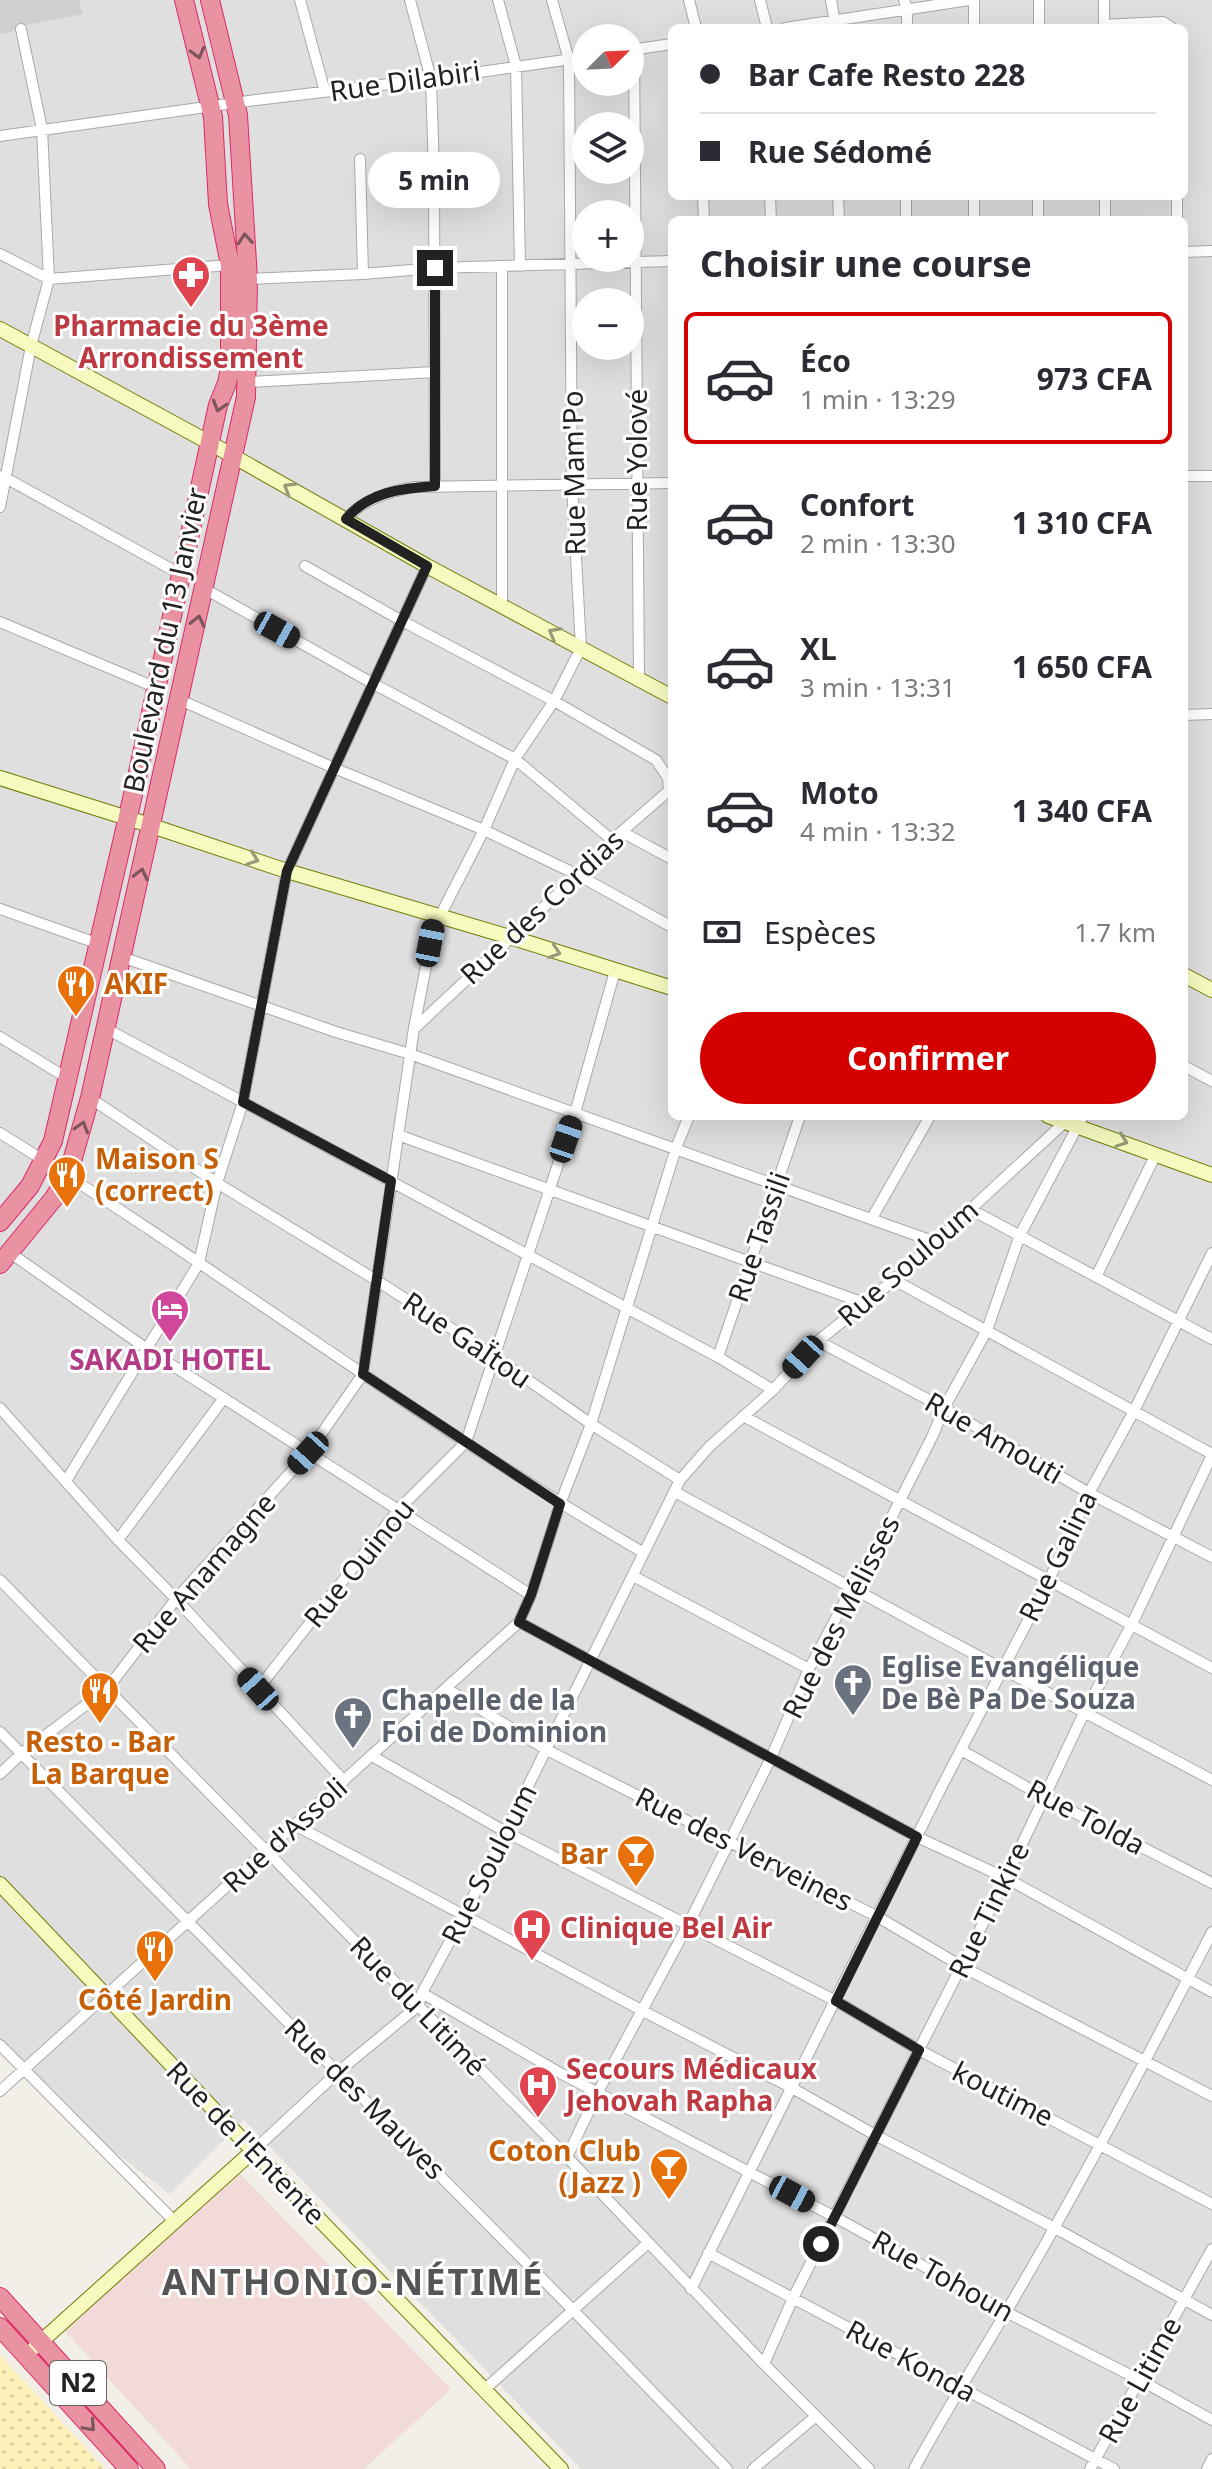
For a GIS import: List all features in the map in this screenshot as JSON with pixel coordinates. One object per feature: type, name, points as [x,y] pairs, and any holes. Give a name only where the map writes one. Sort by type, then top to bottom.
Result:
[{"type":"highway","name":"Boulevard du 13 Janvier","points":[[5,1258],[54,1198],[68,1175],[90,1098],[205,589],[230,368],[230,265],[218,204],[224,105],[184,0]]},
{"type":"highway","name":"Boulevard du 13 Janvier","points":[[0,1222],[30,1186],[53,1141],[182,575],[222,449],[248,382],[248,279],[210,0]]},
{"type":"highway","name":"N2","points":[[0,2297],[156,2469]]},
{"type":"highway","name":"N2","points":[[0,2327],[129,2469]]},
{"type":"street","points":[[300,0],[325,92]]},
{"type":"street","points":[[410,0],[431,79],[435,486]]},
{"type":"street","points":[[498,0],[516,66],[520,266]]},
{"type":"street","name":"Rue Mam'Po","points":[[552,0],[569,60],[572,264]]},
{"type":"street","points":[[689,0],[695,24]]},
{"type":"street","points":[[760,0],[766,24]]},
{"type":"street","points":[[831,0],[836,24],[906,5],[972,0],[974,24]]},
{"type":"street","points":[[1039,0],[1039,24]]},
{"type":"street","points":[[1104,0],[1104,24]]},
{"type":"street","points":[[1134,24],[1166,24]]},
{"type":"street","points":[[0,507],[2,477],[49,279],[42,129],[21,29]]},
{"type":"street","points":[[644,48],[668,45]]},
{"type":"street","name":"Rue Dilabiri","points":[[0,136],[572,59]]},
{"type":"street","name":"Rue Yolové","points":[[633,96],[635,200]]},
{"type":"street","points":[[360,159],[363,274]]},
{"type":"street","points":[[1188,252],[1212,251]]},
{"type":"street","points":[[0,254],[49,279],[230,265]]},
{"type":"street","points":[[644,262],[668,261]]},
{"type":"street","points":[[248,279],[572,264]]},
{"type":"street","points":[[502,266],[502,605]]},
{"type":"street","name":"Rue Mam'Po","points":[[572,272],[572,485],[581,648]]},
{"type":"street","name":"Rue Yolové","points":[[636,272],[639,679]]},
{"type":"street","points":[[0,329],[222,449],[427,566],[668,695]]},
{"type":"street","points":[[248,382],[435,372]]},
{"type":"street","points":[[1188,476],[1212,476]]},
{"type":"street","points":[[2,477],[182,575]]},
{"type":"street","points":[[346,519],[353,510],[397,490],[435,486],[668,483]]},
{"type":"street","points":[[305,566],[656,760],[668,778]]},
{"type":"street","points":[[66,1481],[199,1263],[217,1183],[243,1102],[287,871],[427,566]]},
{"type":"street","points":[[205,589],[515,759],[612,840]]},
{"type":"street","points":[[0,622],[157,688]]},
{"type":"street","points":[[554,701],[581,648]]},
{"type":"street","points":[[180,700],[484,830],[578,875],[668,925]]},
{"type":"street","name":"Rue Anamagne","points":[[0,1774],[21,1754],[107,1689],[176,1599],[308,1453],[363,1374],[414,1028],[438,915],[484,830],[515,759],[554,701]]},
{"type":"street","points":[[1188,715],[1212,714]]},
{"type":"street","points":[[0,778],[287,871],[668,987]]},
{"type":"street","name":"Rue des Cordias","points":[[414,1028],[612,840],[668,793]]},
{"type":"street","points":[[622,832],[668,857]]},
{"type":"street","points":[[0,909],[99,944]]},
{"type":"street","points":[[122,957],[372,1044],[410,1054],[935,1242]]},
{"type":"street","points":[[466,1442],[575,1113],[615,971]]},
{"type":"street","points":[[1188,977],[1212,990]]},
{"type":"street","points":[[105,1028],[718,1357],[773,1390]]},
{"type":"street","points":[[0,1037],[67,1078]]},
{"type":"street","points":[[1188,1068],[1212,1081]]},
{"type":"street","name":"Rue GaÏtou","points":[[90,1098],[217,1183],[494,1356],[591,1424],[680,1480]]},
{"type":"street","name":"Rue d'Assoli","points":[[0,2091],[519,1622],[591,1424],[687,1120]]},
{"type":"street","name":"Rue Tassili","points":[[718,1357],[799,1120]]},
{"type":"street","points":[[872,1218],[928,1120]]},
{"type":"street","points":[[1076,1121],[1212,1175]]},
{"type":"street","name":"Rue Souloum","points":[[418,2006],[680,1480],[709,1447],[773,1390],[818,1341],[894,1280],[970,1209],[1076,1121]]},
{"type":"street","name":"Rue des Mélisses","points":[[567,2157],[729,1843],[771,1758],[809,1669],[901,1501],[944,1408],[987,1330],[1020,1235],[1076,1121]]},
{"type":"street","points":[[0,1133],[68,1175],[560,1504],[644,1553]]},
{"type":"street","points":[[398,1135],[864,1303]]},
{"type":"street","points":[[1096,1277],[1156,1154]]},
{"type":"street","points":[[970,1209],[1212,1339]]},
{"type":"street","name":"Rue Galina","points":[[691,2289],[1212,1253]]},
{"type":"street","points":[[5,1258],[531,1595]]},
{"type":"street","points":[[894,1280],[1212,1455]]},
{"type":"street","name":"Rue Amouti","points":[[818,1341],[944,1408],[1089,1493],[1212,1557]]},
{"type":"street","points":[[118,1540],[224,1398]]},
{"type":"street","points":[[0,1408],[118,1540],[344,1781]]},
{"type":"street","points":[[743,1416],[1212,1668]]},
{"type":"street","name":"Rue Ouinou","points":[[258,1689],[399,1509],[466,1442]]},
{"type":"street","name":"Rue Tinkire","points":[[764,2364],[793,2298],[1006,1878],[1212,1455]]},
{"type":"street","points":[[675,1492],[1212,1780]]},
{"type":"street","points":[[633,1576],[809,1669]]},
{"type":"street","name":"Rue du Litimé","points":[[0,1580],[869,2469]]},
{"type":"street","points":[[519,1622],[917,1837],[1006,1878],[1212,1992]]},
{"type":"street","name":"Rue des Verveines","points":[[447,1689],[547,1750],[878,1917],[961,1966],[1212,2096]]},
{"type":"street","name":"Rue des Mauves","points":[[0,1732],[189,1920],[727,2469]]},
{"type":"street","name":"Rue Tolda","points":[[961,1750],[1044,1797],[1212,1883]]},
{"type":"street","name":"koutime","points":[[372,1756],[506,1832],[836,2001],[919,2050],[1212,2204]]},
{"type":"street","points":[[293,1824],[1053,2227],[1212,2315]]},
{"type":"street","name":"Rue de l'Entente","points":[[0,1884],[561,2469]]},
{"type":"street","points":[[917,2468],[1100,2144],[1212,1932]]},
{"type":"street","name":"Rue Tohoun","points":[[422,1993],[560,2073],[1212,2420]]},
{"type":"street","points":[[26,2355],[338,2072],[418,2006]]},
{"type":"street","points":[[0,2045],[175,2222]]},
{"type":"street","points":[[485,2389],[648,2243]]},
{"type":"street","name":"Rue Litime","points":[[1093,2464],[1212,2249]]},
{"type":"street","name":"Rue Konda","points":[[708,2253],[960,2387],[1093,2464],[1114,2469]]},
{"type":"street","points":[[753,2469],[815,2417]]},
{"type":"street","points":[[1207,2469],[1212,2459]]},
{"type":"shaded area","points":[[0,0],[1212,0],[1212,2469],[581,2469],[244,2120],[170,2194],[95,2137],[0,2042]]},
{"type":"shaded area","points":[[0,0],[79,0],[83,14],[27,25],[0,34]]},
{"type":"shaded area","points":[[236,2170],[451,2389],[364,2469],[191,2469],[63,2329]]},
{"type":"sand","points":[[0,2355],[105,2469],[0,2469]]},
{"type":"place","name":"Pharmacie du 3ème Arrondissement","points":[[191,309]]},
{"type":"place","name":"AKIF","points":[[76,1018]]},
{"type":"place","name":"Maison S (correct)","points":[[67,1209]]},
{"type":"place","name":"SAKADI HOTEL","points":[[170,1343]]},
{"type":"place","name":"Eglise Evangélique De Bè Pa De Souza","points":[[853,1717]]},
{"type":"place","name":"Resto - Bar La Barque","points":[[100,1725]]},
{"type":"place","name":"Chapelle de la Foi de Dominion","points":[[353,1750]]},
{"type":"place","name":"Bar","points":[[636,1888]]},
{"type":"place","name":"Clinique Bel Air","points":[[532,1962]]},
{"type":"place","name":"Côté Jardin","points":[[155,1983]]},
{"type":"place","name":"Secours Médicaux Jehovah Rapha","points":[[538,2119]]},
{"type":"place","name":"Coton Club (Jazz )","points":[[669,2201]]},
{"type":"district","name":"ANTHONIO-NÉTIMÉ","points":[[353,2282]]},
{"type":"route","points":[[435,268],[435,486],[384,494],[353,510],[346,519],[427,566],[287,871],[243,1102],[391,1181],[363,1374],[560,1504],[531,1595],[519,1622],[917,1837],[836,2001],[919,2050],[821,2244]]}]
